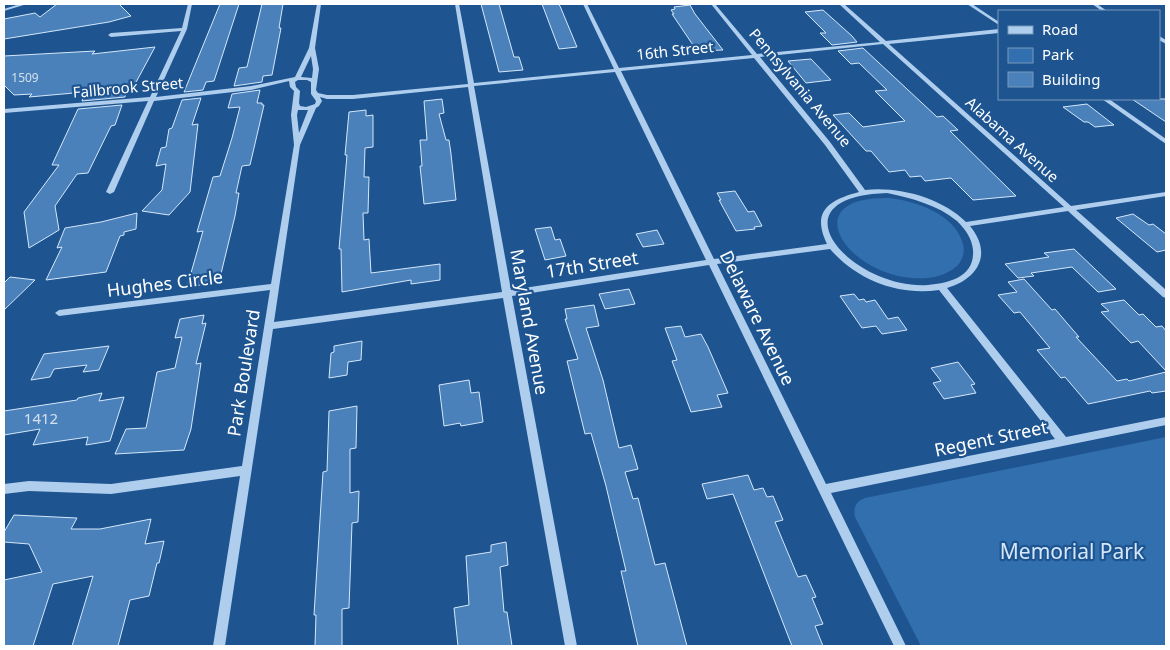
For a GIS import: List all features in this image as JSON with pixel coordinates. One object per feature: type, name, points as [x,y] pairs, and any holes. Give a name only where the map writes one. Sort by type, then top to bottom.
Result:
[{"type":"street","points":[[4,10],[25,4]]},
{"type":"street","points":[[110,192],[184,29],[190,4]]},
{"type":"street","points":[[297,145],[294,115],[297,91],[292,85],[312,48],[319,4]]},
{"type":"street","name":"Maryland Avenue","points":[[457,4],[571,646]]},
{"type":"street","name":"Delaware Avenue","points":[[585,4],[900,646]]},
{"type":"street","name":"Pennsylvania Avenue","points":[[713,4],[836,151],[864,192]]},
{"type":"street","name":"Alabama Avenue","points":[[841,4],[1166,295]]},
{"type":"street","points":[[970,4],[998,23]]},
{"type":"street","points":[[111,35],[184,29]]},
{"type":"street","name":"16th Street","points":[[314,94],[328,97],[353,97],[998,31]]},
{"type":"street","points":[[312,48],[316,69],[313,81],[314,94],[319,101],[315,106]]},
{"type":"street","points":[[254,88],[297,78],[310,78],[313,81]]},
{"type":"street","points":[[254,88],[284,89],[297,96]]},
{"type":"street","name":"Fallbrook Street","points":[[4,111],[152,99],[254,88]]},
{"type":"street","points":[[296,104],[298,108],[302,109],[353,97]]},
{"type":"street","points":[[1106,100],[1166,142]]},
{"type":"street","name":"Park Boulevard","points":[[220,646],[297,145],[315,106]]},
{"type":"street","points":[[864,192],[899,192],[924,199],[946,211],[964,225],[971,233],[978,250],[970,273],[962,279],[941,286],[914,287],[885,281],[859,270],[832,246],[825,229],[826,214],[830,207],[844,197],[864,192]]},
{"type":"street","points":[[964,225],[1166,194]]},
{"type":"street","name":"17th Street","points":[[268,326],[507,294],[711,262],[832,246]]},
{"type":"street","name":"Hughes Circle","points":[[59,313],[276,286]]},
{"type":"street","points":[[941,286],[1063,441]]},
{"type":"street","name":"Regent Street","points":[[823,490],[1166,421]]},
{"type":"street","points":[[4,489],[29,486],[111,489],[247,470]]},
{"type":"green space","points":[[889,198],[922,206],[943,217],[952,225],[959,234],[964,247],[961,260],[955,268],[940,276],[927,278],[900,276],[875,268],[856,255],[842,240],[837,224],[842,210],[859,201]]},
{"type":"green space","name":"Memorial Park","points":[[1166,437],[1166,646],[921,646],[855,517],[854,511],[859,501],[865,498]]},
{"type":"building","points":[[57,4],[119,4],[131,16],[109,22],[4,39],[4,19],[35,13],[40,17]]},
{"type":"building","points":[[220,4],[239,4],[214,81],[206,82],[203,90],[184,92]]},
{"type":"building","points":[[262,4],[283,4],[279,28],[281,28],[272,75],[263,76],[262,82],[234,86],[239,68],[247,67]]},
{"type":"building","points":[[481,4],[499,4],[514,57],[519,57],[523,70],[499,72]]},
{"type":"building","points":[[542,4],[558,4],[560,6],[577,47],[559,49]]},
{"type":"building","points":[[690,5],[723,50],[697,51],[671,10],[675,9],[674,7]]},
{"type":"building","points":[[823,10],[857,42],[832,45],[820,33],[826,33],[805,12]]},
{"type":"building","points":[[155,47],[134,86],[128,87],[125,97],[82,101],[85,92],[29,97],[32,94],[14,95],[4,85],[4,56],[95,51],[92,54]]},
{"type":"building","points":[[863,48],[937,117],[943,116],[958,130],[950,131],[1016,196],[973,200],[951,178],[925,181],[921,176],[910,177],[905,170],[889,172],[871,151],[866,151],[833,115],[849,113],[863,127],[905,121],[875,91],[887,90],[859,63],[851,64],[838,51]]},
{"type":"building","points":[[811,59],[831,80],[806,83],[788,61]]},
{"type":"building","points":[[260,90],[257,103],[264,105],[250,165],[242,166],[236,193],[239,193],[235,216],[219,282],[187,287],[203,231],[197,232],[213,177],[220,176],[240,107],[228,108],[232,94]]},
{"type":"building","points":[[201,98],[192,125],[198,124],[190,192],[169,215],[142,211],[162,190],[166,164],[156,166],[161,148],[166,147],[169,129],[172,128],[182,100]]},
{"type":"building","points":[[442,99],[444,113],[439,114],[446,140],[449,140],[456,200],[424,204],[420,166],[422,166],[420,140],[427,140],[424,101]]},
{"type":"building","points":[[1166,99],[1166,122],[1133,100]]},
{"type":"building","points":[[1087,104],[1114,125],[1095,127],[1088,122],[1084,122],[1063,107]]},
{"type":"building","points":[[122,105],[115,125],[111,126],[88,173],[77,174],[55,206],[59,230],[29,248],[24,212],[59,165],[52,165],[78,109]]},
{"type":"building","points":[[366,110],[366,116],[373,115],[373,147],[365,148],[364,177],[369,177],[368,213],[363,213],[364,240],[369,239],[371,273],[440,264],[440,280],[411,284],[411,280],[342,292],[341,249],[339,249],[349,112]]},
{"type":"building","points":[[735,191],[748,212],[754,211],[762,226],[754,227],[755,229],[736,231],[717,193]]},
{"type":"building","points":[[137,213],[136,229],[124,232],[124,235],[120,236],[106,272],[46,280],[62,247],[57,248],[65,228]]},
{"type":"building","points":[[1133,214],[1149,225],[1153,224],[1166,234],[1166,250],[1157,252],[1116,218]]},
{"type":"building","points":[[551,227],[555,240],[560,239],[566,256],[545,260],[535,229]]},
{"type":"building","points":[[657,230],[664,244],[643,247],[636,234]]},
{"type":"building","points":[[1074,249],[1116,289],[1098,292],[1072,267],[1031,273],[1034,276],[1018,278],[1005,264],[1049,257],[1044,253]]},
{"type":"building","points":[[10,277],[35,280],[4,310],[4,283]]},
{"type":"building","points":[[1024,279],[1052,310],[1055,309],[1079,337],[1076,337],[1117,381],[1127,379],[1129,381],[1166,372],[1166,391],[1152,393],[1150,391],[1088,404],[1065,377],[1061,378],[1037,350],[1050,348],[1020,312],[1014,313],[998,295],[1017,292],[1008,282]]},
{"type":"building","points":[[629,289],[635,304],[605,309],[599,294]]},
{"type":"building","points":[[854,294],[859,300],[864,299],[866,302],[875,300],[888,319],[898,317],[907,330],[882,334],[876,326],[862,328],[840,296]]},
{"type":"building","points":[[1124,300],[1139,315],[1143,314],[1156,327],[1162,326],[1166,331],[1166,371],[1138,341],[1131,343],[1101,312],[1109,311],[1101,304]]},
{"type":"building","points":[[594,305],[599,326],[586,328],[603,380],[619,448],[631,445],[638,469],[625,472],[633,499],[638,498],[655,565],[665,563],[687,646],[638,646],[621,571],[626,571],[606,486],[591,433],[585,434],[567,361],[578,359],[565,319],[567,319],[565,309]]},
{"type":"building","points":[[204,315],[202,324],[206,323],[196,364],[201,363],[191,429],[184,450],[115,454],[126,429],[146,428],[157,372],[175,368],[182,337],[175,338],[180,319]]},
{"type":"building","points":[[681,326],[685,337],[701,334],[708,347],[728,393],[717,395],[722,407],[691,412],[672,361],[677,360],[665,328]]},
{"type":"building","points":[[362,341],[361,360],[348,362],[347,375],[329,378],[331,353],[334,352],[334,346]]},
{"type":"building","points":[[109,346],[99,370],[83,372],[87,365],[54,369],[50,377],[31,380],[44,354]]},
{"type":"building","points":[[958,362],[975,384],[971,385],[976,393],[944,399],[933,383],[941,381],[931,368]]},
{"type":"building","points":[[469,380],[471,393],[479,392],[483,422],[461,426],[460,423],[444,426],[439,385]]},
{"type":"building","points":[[102,393],[99,401],[124,397],[110,441],[86,445],[88,437],[33,445],[40,429],[4,435],[4,411],[77,400],[78,398]]},
{"type":"building","points":[[357,406],[356,448],[350,449],[350,493],[359,491],[358,522],[352,523],[349,608],[342,609],[342,646],[315,646],[316,615],[314,615],[323,472],[327,471],[329,411]]},
{"type":"building","points":[[748,475],[754,490],[763,488],[767,497],[773,496],[783,520],[775,522],[798,577],[806,575],[816,597],[812,598],[823,624],[815,626],[823,646],[792,646],[733,494],[707,499],[702,484]]},
{"type":"building","points":[[14,515],[77,518],[71,529],[100,529],[151,519],[145,544],[164,541],[159,563],[157,563],[149,596],[130,600],[118,646],[72,646],[93,576],[53,584],[33,646],[4,646],[4,580],[42,572],[29,544],[4,542],[4,532]]},
{"type":"building","points":[[506,542],[508,565],[500,567],[504,612],[507,612],[512,646],[458,646],[454,608],[469,605],[466,556],[491,552],[491,545]]}]
